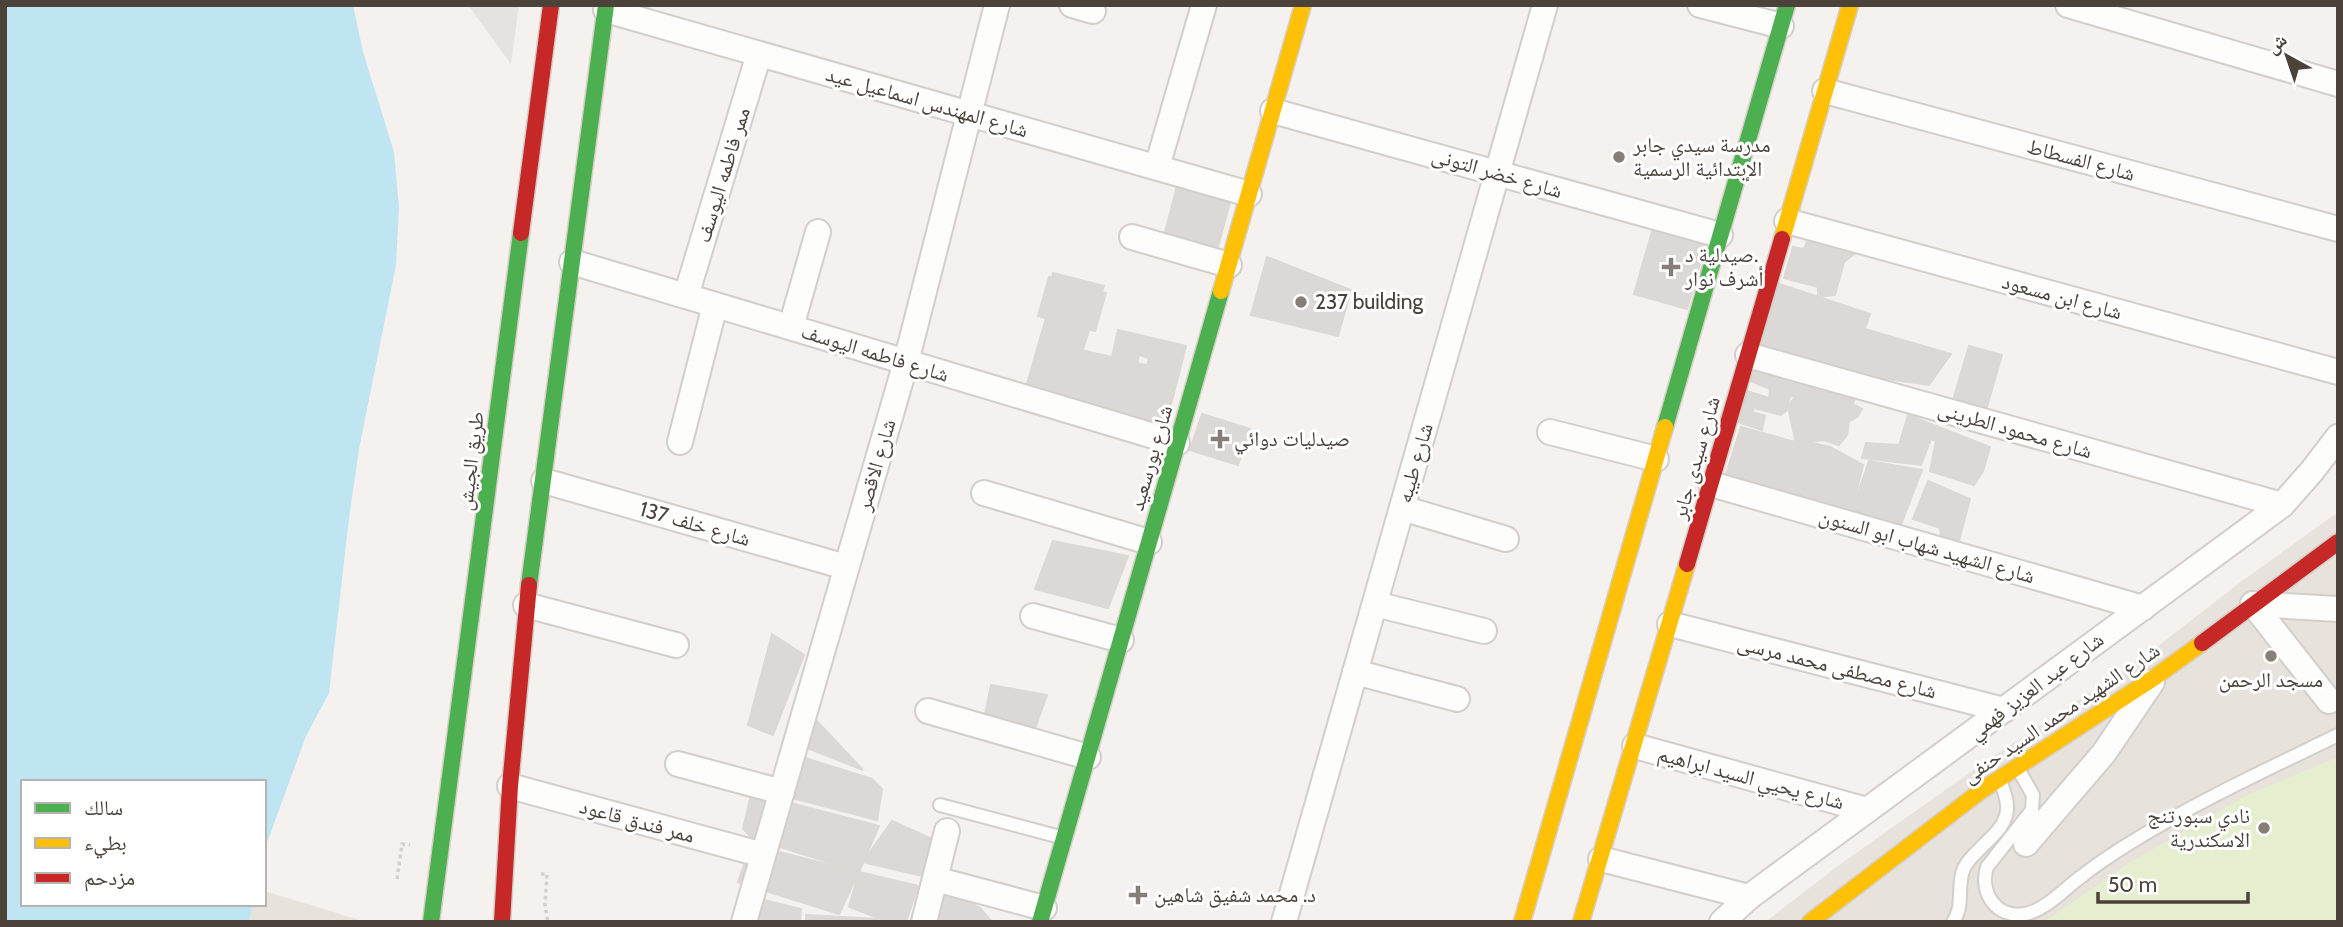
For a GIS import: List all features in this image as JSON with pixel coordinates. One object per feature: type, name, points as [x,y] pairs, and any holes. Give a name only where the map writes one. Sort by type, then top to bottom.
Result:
[{"type":"main road","name":"طريق الجيش","points":[[431,922],[551,5]]},
{"type":"main road","name":"شارع بورسعيد","points":[[1042,915],[1303,5]]},
{"type":"main road","name":"شارع سيدى جابر","points":[[1581,922],[1635,746],[1850,5]]},
{"type":"main road","points":[[502,922],[510,786],[526,605],[606,8]]},
{"type":"main road","name":"شارع سيدى جابر","points":[[1522,922],[1784,16]]},
{"type":"main road","name":"شارع الشهيد محمد السيد حنفى","points":[[1810,922],[1822,916],[2000,777],[2155,677],[2338,542]]},
{"type":"street","name":"شارع الاقصر","points":[[744,922],[906,362],[997,5]]},
{"type":"street","points":[[1157,167],[1204,5]]},
{"type":"street","name":"شارع طيبه","points":[[1284,922],[1545,5]]},
{"type":"street","points":[[1700,5],[1784,16]]},
{"type":"street","points":[[2068,5],[2338,83]]},
{"type":"street","name":"شارع المهندس اسماعيل عيد","points":[[606,8],[1249,194]]},
{"type":"street","name":"ممر فاطمه اليوسف","points":[[686,296],[760,54]]},
{"type":"street","name":"شارع الفسطاط","points":[[1825,91],[2338,229]]},
{"type":"street","name":"شارع خضر التونى","points":[[1273,110],[1720,235]]},
{"type":"street","name":"شارع ابن مسعود","points":[[1787,221],[2338,372]]},
{"type":"street","points":[[791,327],[818,232]]},
{"type":"street","points":[[1132,237],[1229,265]]},
{"type":"street","name":"شارع فاطمه اليوسف","points":[[572,262],[1177,443]]},
{"type":"street","points":[[680,442],[715,305]]},
{"type":"street","name":"شارع محمود الطرينى","points":[[1748,355],[2282,505]]},
{"type":"street","points":[[1550,432],[1656,459]]},
{"type":"street","name":"شارع عبد العزيز فهمي","points":[[1722,922],[1749,897],[2282,505],[2338,438]]},
{"type":"street","name":"شارع خلف 137","points":[[544,481],[846,567]]},
{"type":"street","name":"شارع الشهيد شهاب ابو السنون","points":[[1711,484],[2143,608]]},
{"type":"street","points":[[984,493],[1149,542]]},
{"type":"street","points":[[1402,509],[1506,539]]},
{"type":"street","points":[[1375,604],[1484,631]]},
{"type":"street","points":[[2253,604],[2338,609]]},
{"type":"street","points":[[2253,604],[2329,701]]},
{"type":"street","points":[[526,605],[676,645]]},
{"type":"street","points":[[1033,616],[1121,640]]},
{"type":"street","name":"شارع مصطفى محمد مرسى","points":[[1670,624],[2004,709]]},
{"type":"street","points":[[1355,672],[1457,699]]},
{"type":"street","points":[[2026,844],[2104,753],[2155,677]]},
{"type":"street","points":[[928,710],[1088,757]]},
{"type":"street","name":"شارع يحيي السيد ابراهيم","points":[[1635,746],[1867,810]]},
{"type":"street","points":[[678,764],[782,792]]},
{"type":"street","name":"ممر فندق قاعود","points":[[510,786],[763,855]]},
{"type":"street","points":[[924,922],[947,831]]},
{"type":"street","points":[[1601,859],[1749,897]]},
{"type":"street","points":[[935,879],[1042,915]]},
{"type":"lane","points":[[2016,766],[2033,795],[2032,810],[1987,867],[1984,876],[1989,898],[1996,906],[2016,915],[2038,909],[2093,868],[2173,817],[2338,735]]},
{"type":"lane","points":[[1954,922],[1960,905],[1965,867],[2007,816],[2007,803],[2000,777]]},
{"type":"lane","points":[[940,805],[1064,838]]},
{"type":"path","points":[[397,879],[402,844],[410,845]]},
{"type":"path","points":[[541,874],[547,874],[545,905],[548,922]]},
{"type":"shaded area","points":[[468,5],[519,5],[511,64]]},
{"type":"shaded area","points":[[2338,512],[2338,922],[1765,922],[1842,863],[1985,762],[2148,654],[2238,584]]},
{"type":"shaded area","points":[[266,892],[366,922],[249,922],[253,906],[266,906]]},
{"type":"green space","name":"نادي سبورتنج الاسكندرية","points":[[2338,757],[2338,922],[2044,922],[2132,861],[2247,795]]},
{"type":"water","points":[[5,5],[353,5],[363,52],[394,152],[399,208],[396,265],[359,449],[329,693],[306,736],[266,846],[266,780],[21,780],[21,906],[253,906],[249,922],[5,922]]},
{"type":"building","points":[[1178,182],[1232,195],[1216,254],[1163,240]]},
{"type":"building","name":"صيدلية د. أشرف نوار","points":[[1654,225],[1707,240],[1687,309],[1634,294]]},
{"type":"building","points":[[1813,229],[1858,251],[1844,262],[1835,295],[1818,297],[1818,287],[1784,278],[1793,247],[1804,249]]},
{"type":"building","name":"237 building","points":[[1267,257],[1351,290],[1338,336],[1251,315]]},
{"type":"building","points":[[1053,273],[1104,286],[1102,292],[1106,293],[1095,331],[1038,316],[1049,277],[1052,278]]},
{"type":"building","points":[[1776,283],[1870,314],[1865,329],[1951,354],[1929,385],[1873,377],[1759,345]]},
{"type":"building","points":[[1046,318],[1067,324],[1066,334],[1069,324],[1089,330],[1083,350],[1089,352],[1075,401],[1026,387]]},
{"type":"building","points":[[1118,330],[1186,346],[1179,374],[1147,365],[1149,358],[1139,355],[1137,363],[1112,357]]},
{"type":"building","points":[[1969,346],[2002,355],[1984,417],[1951,407]]},
{"type":"building","points":[[1089,352],[1122,359],[1108,412],[1075,401]]},
{"type":"building","points":[[1122,359],[1179,374],[1165,427],[1108,412]]},
{"type":"building","points":[[1756,361],[1857,390],[1853,404],[1862,409],[1858,416],[1849,422],[1847,435],[1839,445],[1824,440],[1807,442],[1795,439],[1788,407],[1795,396],[1790,396],[1786,411],[1781,415],[1754,408],[1752,412],[1765,416],[1762,430],[1738,422],[1747,391],[1769,398],[1770,389],[1748,380]]},
{"type":"building","name":"صيدليات دوائي","points":[[1202,414],[1250,429],[1238,465],[1190,450]]},
{"type":"building","points":[[1908,415],[1990,447],[1983,471],[1974,485],[1930,471],[1936,441],[1931,439],[1921,465],[1862,458],[1866,443],[1899,445]]},
{"type":"building","points":[[1741,427],[1795,442],[1781,496],[1724,480]]},
{"type":"building","points":[[1795,439],[1830,447],[1813,491],[1785,481]]},
{"type":"building","points":[[1830,447],[1863,465],[1851,514],[1781,496],[1785,481],[1813,491]]},
{"type":"building","points":[[1869,461],[1922,470],[1900,527],[1851,514]]},
{"type":"building","points":[[1928,481],[1970,499],[1958,544],[1941,537],[1940,528],[1913,519]]},
{"type":"building","points":[[1053,541],[1128,556],[1108,608],[1035,589]]},
{"type":"building","points":[[772,634],[804,655],[773,735],[748,725]]},
{"type":"building","points":[[991,685],[1047,695],[1033,734],[984,719]]},
{"type":"building","points":[[814,718],[863,770],[807,748]]},
{"type":"building","points":[[802,757],[872,779],[882,789],[877,820],[792,798]]},
{"type":"building","points":[[752,790],[782,792],[752,838],[743,829]]},
{"type":"building","points":[[771,798],[879,826],[859,872],[758,840]]},
{"type":"building","points":[[892,821],[930,838],[935,879],[863,862]]},
{"type":"building","points":[[751,845],[859,872],[839,914],[738,882]]},
{"type":"building","points":[[859,872],[918,886],[906,922],[889,922],[849,907]]},
{"type":"building","points":[[942,892],[955,894],[980,908],[992,922],[913,922]]},
{"type":"building","points":[[760,899],[801,909],[800,922],[750,922]]},
{"type":"building","points":[[806,915],[878,919],[877,922],[806,922]]},
{"type":"traffic: fast","points":[[529,585],[606,5]]},
{"type":"traffic: fast","points":[[1665,427],[1787,5]]},
{"type":"traffic: fast","points":[[431,922],[521,233]]},
{"type":"traffic: fast","points":[[1040,922],[1221,291]]},
{"type":"traffic: slow","points":[[1221,291],[1303,5]]},
{"type":"traffic: slow","points":[[1782,239],[1850,5]]},
{"type":"traffic: slow","points":[[1522,922],[1665,427]]},
{"type":"traffic: slow","points":[[1581,922],[1687,564]]},
{"type":"traffic: slow","points":[[1810,922],[1982,790],[2155,677],[2202,643]]},
{"type":"traffic: jam","points":[[521,233],[551,5]]},
{"type":"traffic: jam","points":[[1687,564],[1782,239]]},
{"type":"traffic: jam","points":[[2202,643],[2338,542]]},
{"type":"traffic: jam","points":[[502,922],[510,786],[529,585]]},
{"type":"place","name":"مدرسة سيدي جابر الإبتدائية الرسمية","points":[[1619,157]]},
{"type":"place","name":"صيدلية د. أشرف نوار","points":[[1671,267]]},
{"type":"place","name":"237 building","points":[[1301,302]]},
{"type":"place","name":"صيدليات دوائي","points":[[1220,439]]},
{"type":"place","name":"مسجد الرحمن","points":[[2271,656]]},
{"type":"place","name":"نادي سبورتنج الاسكندرية","points":[[2264,828]]},
{"type":"place","name":"د. محمد شفيق شاهين","points":[[1138,895]]}]
